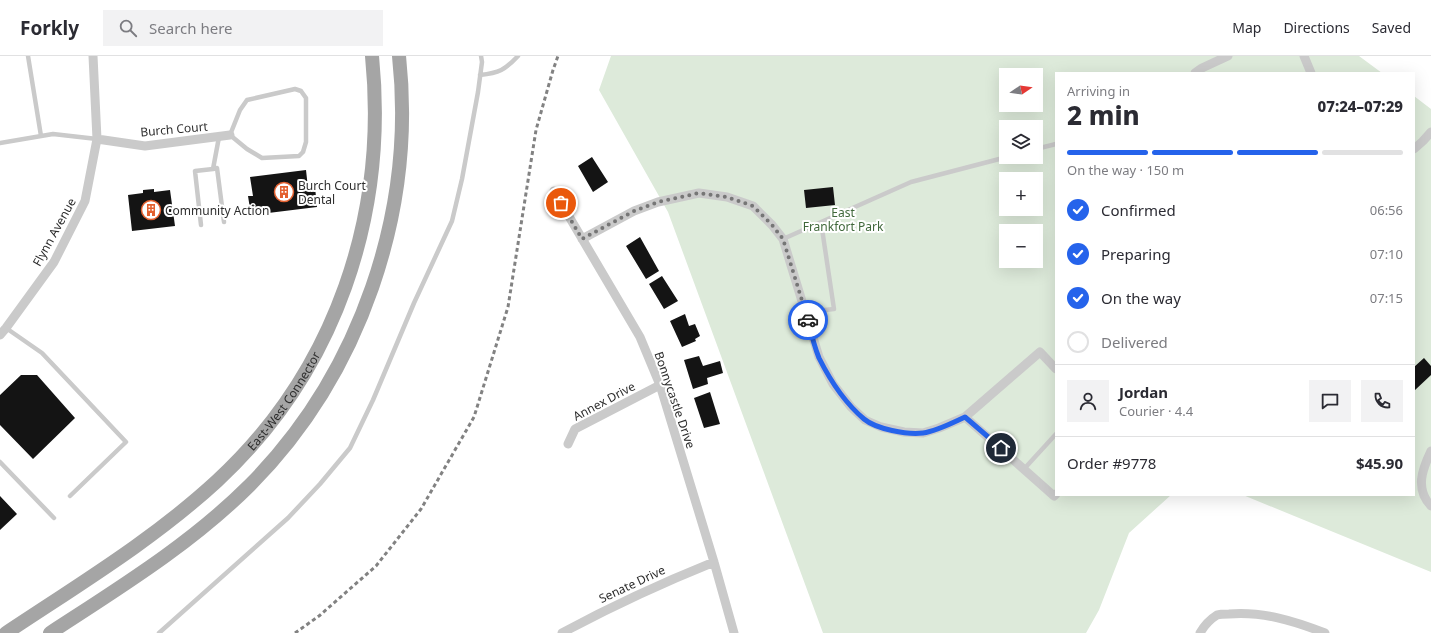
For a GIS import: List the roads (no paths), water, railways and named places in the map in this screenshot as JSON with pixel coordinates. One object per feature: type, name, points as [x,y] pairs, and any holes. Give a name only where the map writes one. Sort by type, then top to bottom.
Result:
[{"type":"main road","name":"East-West Connector","points":[[6,633],[128,552],[189,506],[218,480],[244,453],[290,395],[309,364],[335,312],[353,265],[362,230],[374,157],[376,120],[372,56]]},
{"type":"main road","points":[[50,633],[156,562],[220,512],[250,485],[277,455],[302,423],[325,389],[345,353],[362,316],[376,276],[387,236],[395,195],[400,153],[402,110],[399,56]]},
{"type":"street","name":"Flynn Avenue","points":[[3,331],[54,262],[85,201],[97,139],[94,56]]},
{"type":"street","points":[[1196,72],[1228,56]]},
{"type":"street","points":[[1304,56],[1311,72]]},
{"type":"street","points":[[1415,149],[1427,144],[1431,132]]},
{"type":"street","name":"Burch Court","points":[[97,139],[145,146],[230,135]]},
{"type":"street","name":"Bonnycastle Drive","points":[[554,191],[640,337],[660,385],[734,633]]},
{"type":"street","points":[[582,239],[634,211],[658,202],[699,193],[727,197],[753,206],[772,225],[783,239],[819,357],[833,384],[865,420],[881,427],[904,432],[923,433],[939,428],[965,417],[1040,352],[1055,367]]},
{"type":"street","name":"Annex Drive","points":[[568,444],[575,429],[660,385]]},
{"type":"street","points":[[965,417],[1054,496],[1055,495]]},
{"type":"street","points":[[1431,451],[1421,480],[1425,500],[1431,506]]},
{"type":"street","name":"Senate Drive","points":[[562,633],[606,609],[714,562]]},
{"type":"street","points":[[1200,633],[1205,625],[1218,615],[1243,612],[1273,617],[1304,625],[1325,633]]},
{"type":"lane","points":[[28,56],[41,136]]},
{"type":"lane","points":[[159,633],[288,518],[320,484],[350,448],[373,400],[414,303],[452,221],[462,179],[480,75],[482,62],[481,56]]},
{"type":"lane","points":[[480,75],[496,74],[508,67],[518,56]]},
{"type":"lane","points":[[295,89],[300,91],[306,98],[306,142],[303,152],[299,156],[262,158],[247,149],[230,135],[240,110],[247,100],[295,89]]},
{"type":"lane","points":[[0,143],[52,134],[97,139]]},
{"type":"lane","points":[[213,169],[219,137]]},
{"type":"lane","points":[[1043,147],[1055,144]]},
{"type":"lane","points":[[783,239],[911,182],[999,159]]},
{"type":"lane","points":[[201,225],[195,171],[217,168],[224,222]]},
{"type":"lane","points":[[805,312],[834,309],[821,222]]},
{"type":"lane","points":[[3,331],[42,353],[126,442],[70,496]]},
{"type":"lane","points":[[1024,469],[1055,435]]},
{"type":"lane","points":[[0,462],[54,518]]},
{"type":"railway","points":[[295,633],[319,616],[376,566],[421,509],[474,417],[508,307],[536,130],[558,56]]},
{"type":"place","name":"Burch Court Dental","points":[[284,192]]},
{"type":"place","name":"Community Action","points":[[151,210]]},
{"type":"park label","name":"East Frankfort Park","points":[[843,219]]}]
